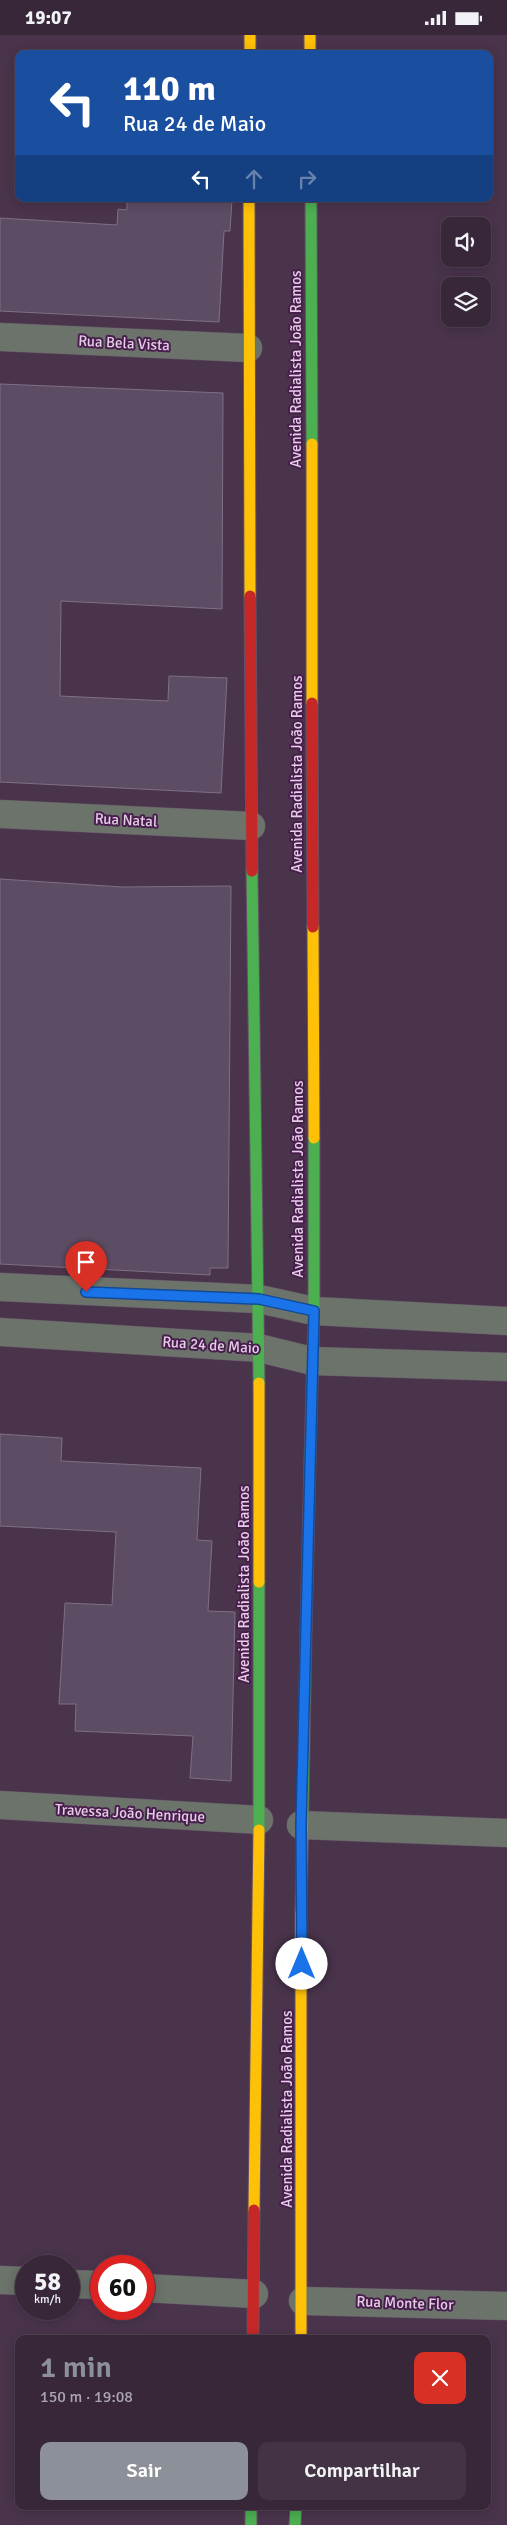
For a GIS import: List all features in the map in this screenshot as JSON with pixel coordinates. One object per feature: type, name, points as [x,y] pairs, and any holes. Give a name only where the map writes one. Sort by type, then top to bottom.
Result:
[{"type":"main road","points":[[250,35],[250,50]]},
{"type":"main road","points":[[310,35],[310,50]]},
{"type":"main road","name":"Avenida Radialista João Ramos","points":[[249,202],[251,826],[259,1299],[260,1820],[253,2335]]},
{"type":"main road","name":"Avenida Radialista João Ramos","points":[[302,2335],[301,1825],[314,1311],[311,202]]},
{"type":"main road","points":[[251,2510],[251,2525]]},
{"type":"main road","points":[[295,2525],[296,2510]]},
{"type":"street","name":"Rua Bela Vista","points":[[0,337],[248,348]]},
{"type":"street","name":"Rua Natal","points":[[0,814],[251,826]]},
{"type":"street","points":[[0,1287],[259,1299],[314,1311],[507,1321]]},
{"type":"street","points":[[65,1335],[67,1291]]},
{"type":"street","name":"Rua 24 de Maio","points":[[0,1332],[259,1348],[312,1361],[507,1367]]},
{"type":"street","name":"Travessa João Henrique","points":[[0,1805],[260,1820]]},
{"type":"street","points":[[301,1825],[507,1833]]},
{"type":"street","points":[[0,2280],[15,2281]]},
{"type":"street","points":[[155,2288],[254,2293]]},
{"type":"street","name":"Rua Monte Flor","points":[[303,2301],[507,2306]]},
{"type":"building","points":[[127,202],[232,202],[230,231],[224,231],[219,322],[0,311],[0,218],[117,225],[118,209],[127,210]]},
{"type":"building","points":[[0,384],[223,393],[222,609],[61,601],[60,696],[168,701],[169,676],[227,678],[221,793],[0,782]]},
{"type":"building","points":[[0,879],[122,887],[231,886],[228,1268],[210,1268],[210,1275],[0,1264]]},
{"type":"building","points":[[0,1434],[62,1438],[61,1461],[201,1468],[197,1540],[212,1541],[208,1611],[235,1612],[231,1781],[190,1778],[193,1736],[75,1731],[76,1704],[59,1704],[65,1603],[112,1605],[116,1532],[0,1526]]},
{"type":"traffic: fast","points":[[311,202],[312,444]]},
{"type":"traffic: fast","points":[[252,871],[259,1383]]},
{"type":"traffic: fast","points":[[310,1461],[314,1311],[314,1138]]},
{"type":"traffic: fast","points":[[259,1582],[259,1830]]},
{"type":"traffic: fast","points":[[301,1913],[306,1631]]},
{"type":"traffic: fast","points":[[251,2510],[251,2525]]},
{"type":"traffic: fast","points":[[295,2525],[296,2510]]},
{"type":"traffic: slow","points":[[250,35],[250,50]]},
{"type":"traffic: slow","points":[[310,35],[310,50]]},
{"type":"traffic: slow","points":[[249,202],[250,596]]},
{"type":"traffic: slow","points":[[312,444],[312,703]]},
{"type":"traffic: slow","points":[[313,927],[314,1138]]},
{"type":"traffic: slow","points":[[259,1383],[259,1582]]},
{"type":"traffic: slow","points":[[254,2210],[259,1830]]},
{"type":"traffic: slow","points":[[301,1913],[301,2335]]},
{"type":"traffic: jam","points":[[250,596],[252,871]]},
{"type":"traffic: jam","points":[[312,703],[313,927]]},
{"type":"traffic: jam","points":[[306,1631],[310,1461]]},
{"type":"traffic: jam","points":[[253,2335],[254,2210]]},
{"type":"route","points":[[86,1292],[259,1299],[314,1311],[301,1825],[302,1964]]}]
